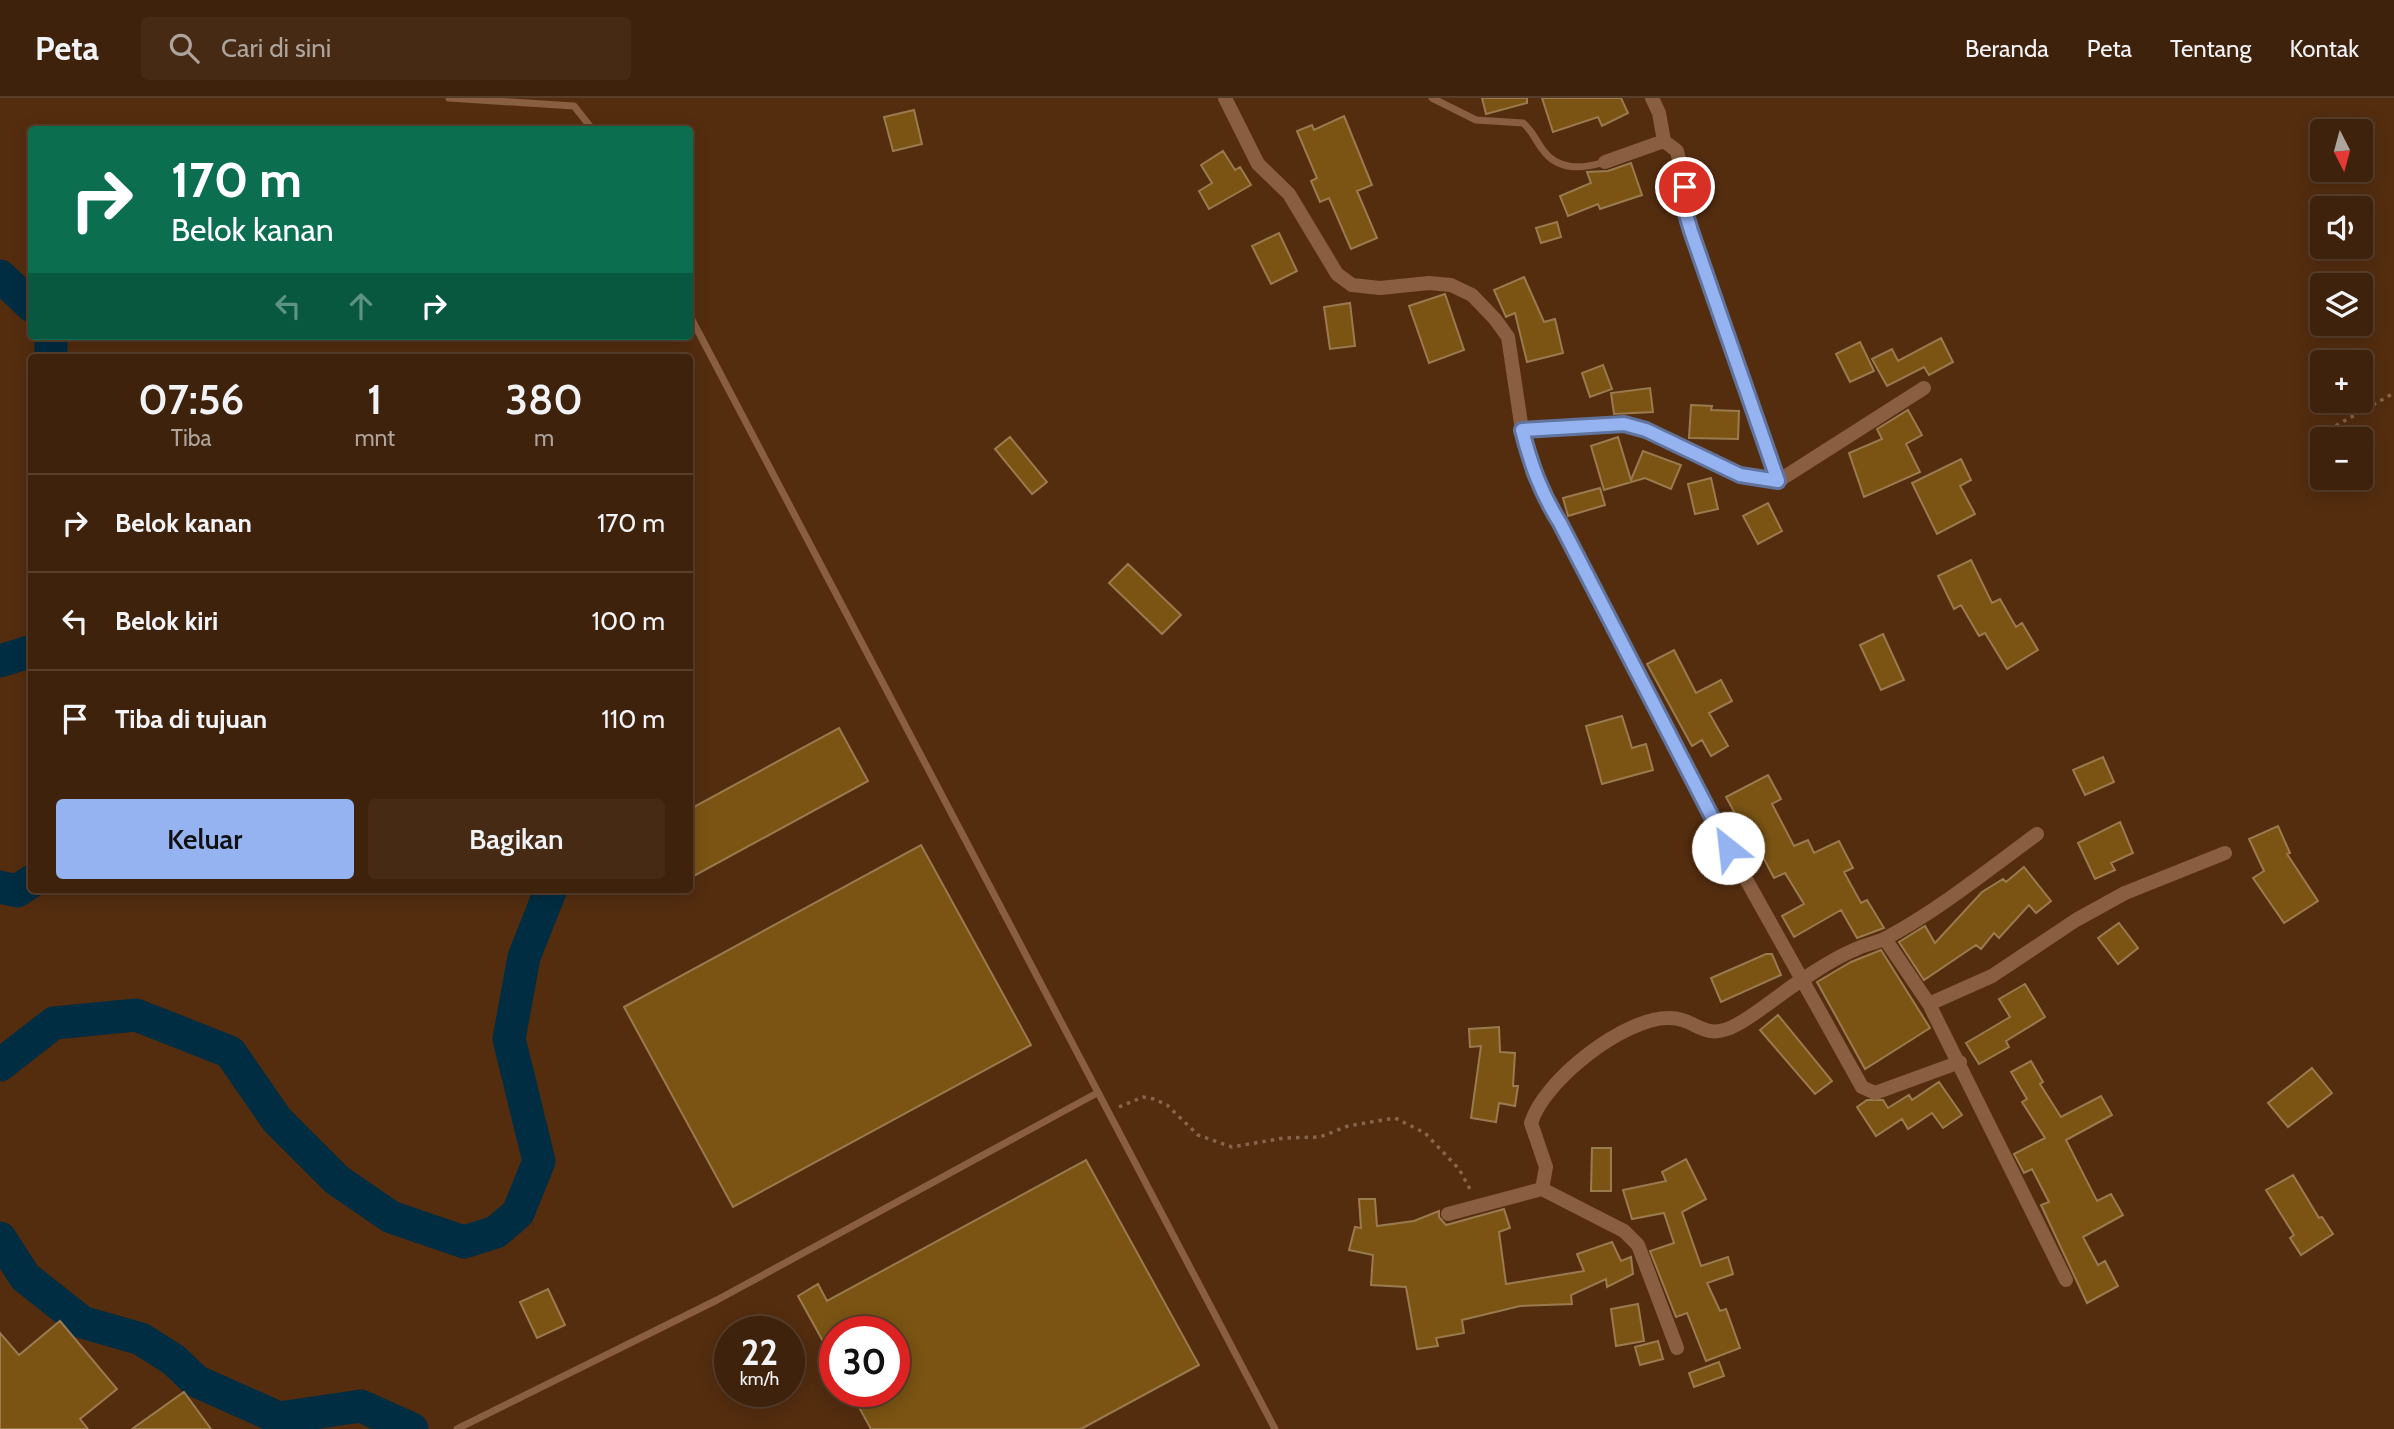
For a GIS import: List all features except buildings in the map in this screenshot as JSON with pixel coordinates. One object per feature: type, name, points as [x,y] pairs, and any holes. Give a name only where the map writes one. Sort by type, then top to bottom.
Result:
[{"type":"street","points":[[1226,98],[1258,164],[1289,194],[1337,274],[1352,285],[1380,288],[1429,283],[1451,285],[1472,295],[1508,337],[1522,430],[1533,474],[1543,497],[1560,523],[1704,804],[1862,1087],[1875,1093],[1960,1062]]},
{"type":"street","points":[[1652,98],[1659,113],[1664,141],[1677,151],[1685,187],[1685,211],[1778,481]]},
{"type":"street","points":[[1605,162],[1664,141]]},
{"type":"street","points":[[1522,430],[1624,424],[1646,430],[1740,475],[1778,481],[1924,388]]},
{"type":"street","points":[[1542,1189],[1546,1167],[1531,1123],[1542,1098],[1571,1070],[1629,1027],[1650,1019],[1679,1019],[1700,1031],[1718,1032],[1736,1026],[1801,980],[1854,949],[1885,939],[1927,914],[2036,834]]},
{"type":"street","points":[[1929,1004],[1992,976],[2076,920],[2125,893],[2225,853]]},
{"type":"street","points":[[1885,939],[1929,1004],[1960,1062],[2066,1280]]},
{"type":"street","points":[[1448,1214],[1480,1208],[1542,1189],[1624,1231],[1638,1245],[1677,1348]]},
{"type":"lane","points":[[449,98],[574,106],[590,126]]},
{"type":"lane","points":[[1432,98],[1476,120],[1523,123],[1554,162],[1570,167],[1590,167],[1605,162]]},
{"type":"lane","points":[[693,322],[1275,1429]]},
{"type":"lane","points":[[457,1429],[717,1300],[1097,1093]]},
{"type":"path","points":[[2333,427],[2394,393]]},
{"type":"path","points":[[1107,1112],[1143,1097],[1154,1099],[1167,1105],[1198,1135],[1232,1147],[1284,1138],[1320,1137],[1348,1126],[1395,1118],[1425,1133],[1442,1150],[1459,1169],[1480,1208]]},
{"type":"waterway","points":[[0,276],[28,302]]},
{"type":"waterway","points":[[51,340],[51,354]]},
{"type":"waterway","points":[[0,661],[28,652]]},
{"type":"waterway","points":[[0,887],[17,891],[28,884]]},
{"type":"waterway","points":[[0,1065],[54,1023],[136,1015],[230,1052],[277,1120],[337,1180],[391,1217],[464,1242],[496,1232],[518,1213],[539,1161],[509,1039],[524,957],[549,893]]},
{"type":"waterway","points":[[0,1238],[25,1277],[82,1322],[141,1339],[174,1360],[196,1381],[279,1418],[361,1406],[412,1429]]},
{"type":"route","points":[[1685,187],[1685,211],[1691,231],[1778,481],[1740,475],[1672,445],[1646,430],[1624,424],[1522,430],[1533,474],[1543,497],[1560,523],[1728,848]]}]
